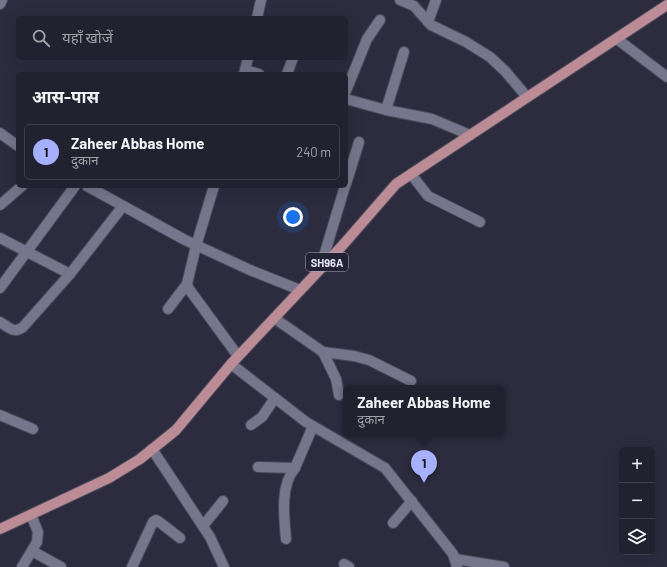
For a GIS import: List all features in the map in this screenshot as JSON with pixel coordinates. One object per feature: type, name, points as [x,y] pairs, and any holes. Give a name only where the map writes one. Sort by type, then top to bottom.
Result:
[{"type":"main road","name":"SH96A","points":[[0,529],[108,478],[140,459],[176,430],[238,356],[320,269],[396,184],[667,6]]},
{"type":"street","points":[[0,4],[2,0]]},
{"type":"street","points":[[257,16],[261,0]]},
{"type":"street","points":[[400,0],[414,6],[434,27],[466,42],[490,57],[505,71],[527,97]]},
{"type":"street","points":[[428,22],[436,0]]},
{"type":"street","points":[[348,86],[366,39],[380,20]]},
{"type":"street","points":[[617,39],[667,76]]},
{"type":"street","points":[[386,110],[404,52]]},
{"type":"street","points":[[244,72],[247,60]]},
{"type":"street","points":[[287,72],[291,60]]},
{"type":"street","points":[[348,100],[432,120],[470,135]]},
{"type":"street","points":[[0,133],[16,145]]},
{"type":"street","points":[[349,159],[360,142]]},
{"type":"street","points":[[412,174],[428,196],[480,222]]},
{"type":"street","points":[[0,205],[20,188]]},
{"type":"street","points":[[0,288],[74,188]]},
{"type":"street","points":[[91,188],[196,246],[300,290]]},
{"type":"street","points":[[168,309],[187,284],[196,246],[213,188]]},
{"type":"street","points":[[320,269],[345,188]]},
{"type":"street","points":[[0,322],[12,330],[18,331],[23,327],[70,274],[123,206]]},
{"type":"street","points":[[0,238],[70,274]]},
{"type":"street","points":[[187,284],[189,289],[238,356]]},
{"type":"street","points":[[274,318],[322,352],[336,379],[339,395]]},
{"type":"street","points":[[322,352],[354,356],[369,360],[410,381]]},
{"type":"street","points":[[231,364],[306,422],[385,468],[453,554],[456,563],[504,567]]},
{"type":"street","points":[[251,425],[262,417],[275,398]]},
{"type":"street","points":[[0,415],[33,429]]},
{"type":"street","points":[[286,539],[284,511],[286,484],[295,468],[312,426]]},
{"type":"street","points":[[152,449],[203,526],[224,567]]},
{"type":"street","points":[[258,467],[295,468]]},
{"type":"street","points":[[203,526],[223,501]]},
{"type":"street","points":[[393,523],[412,501]]},
{"type":"street","points":[[22,567],[32,552],[38,537],[38,532],[31,515]]},
{"type":"street","points":[[132,567],[153,522],[156,520],[180,538]]},
{"type":"street","points":[[32,552],[61,567]]},
{"type":"place","name":"Zaheer Abbas Home","points":[[424,483]]}]
